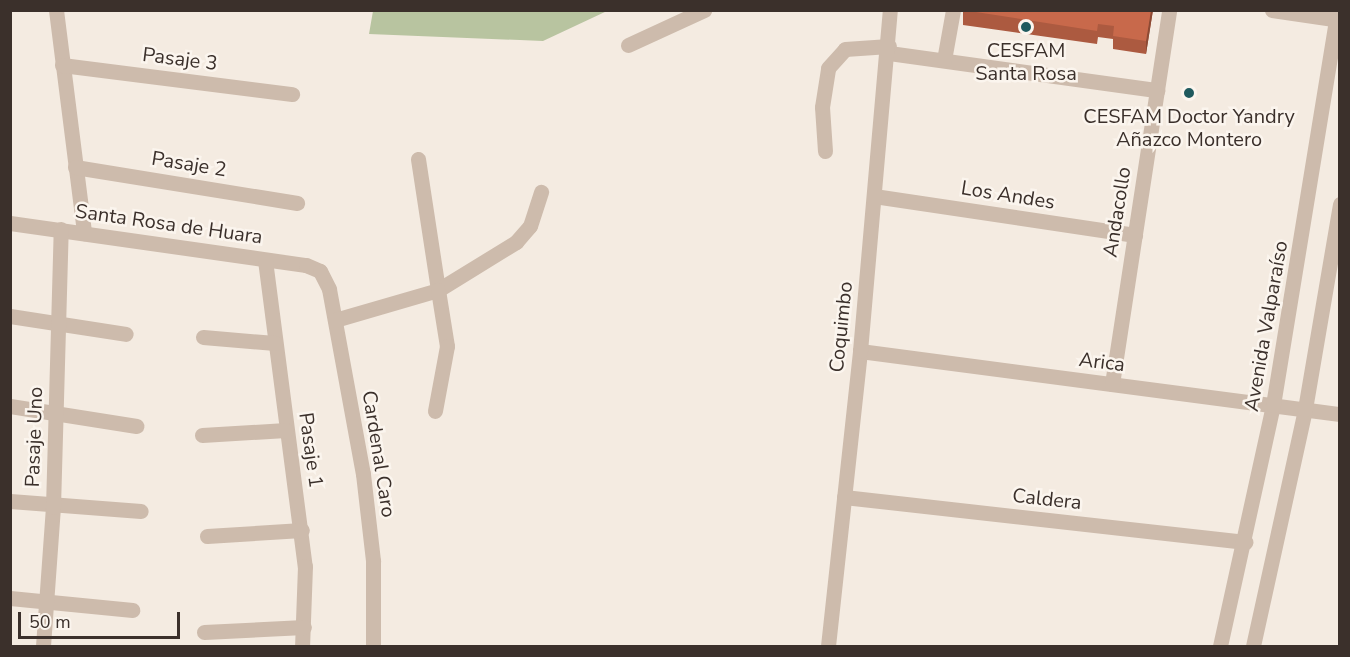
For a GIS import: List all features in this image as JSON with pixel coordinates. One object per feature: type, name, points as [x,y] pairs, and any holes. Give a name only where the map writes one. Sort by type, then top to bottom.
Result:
[{"type":"street","points":[[56,10],[84,233]]},
{"type":"street","points":[[628,45],[704,10]]},
{"type":"street","name":"Coquimbo","points":[[828,646],[860,351],[889,49],[890,10]]},
{"type":"street","points":[[944,60],[953,10]]},
{"type":"street","name":"Andacollo","points":[[1112,384],[1169,10]]},
{"type":"street","points":[[1272,10],[1338,17]]},
{"type":"street","name":"Avenida Valparaíso","points":[[1220,646],[1245,542],[1273,405],[1338,17]]},
{"type":"street","points":[[825,151],[822,107],[828,68],[845,49],[889,49],[944,60],[1156,90]]},
{"type":"street","name":"Pasaje 3","points":[[62,65],[292,94]]},
{"type":"street","points":[[418,159],[447,346],[435,411]]},
{"type":"street","name":"Pasaje 2","points":[[75,167],[297,203]]},
{"type":"street","points":[[335,320],[438,290],[516,242],[530,226],[541,192]]},
{"type":"street","name":"Los Andes","points":[[874,196],[1135,235]]},
{"type":"street","points":[[1253,646],[1305,409],[1340,204]]},
{"type":"street","name":"Santa Rosa de Huara","points":[[10,223],[306,265],[320,271]]},
{"type":"street","name":"Pasaje Uno","points":[[43,646],[53,507],[61,229]]},
{"type":"street","name":"Pasaje 1","points":[[265,260],[286,430],[302,530],[304,627],[302,646]]},
{"type":"street","name":"Cardenal Caro","points":[[320,271],[328,282],[370,538],[375,597],[373,646]]},
{"type":"street","points":[[10,316],[126,334]]},
{"type":"street","points":[[203,337],[275,343]]},
{"type":"street","name":"Arica","points":[[860,351],[1340,414]]},
{"type":"street","points":[[10,406],[136,426]]},
{"type":"street","points":[[202,435],[286,430]]},
{"type":"street","name":"Caldera","points":[[844,497],[1245,542]]},
{"type":"street","points":[[10,501],[53,507],[141,511]]},
{"type":"street","points":[[207,536],[302,530]]},
{"type":"street","points":[[10,598],[132,610]]},
{"type":"street","points":[[204,632],[304,627]]},
{"type":"green space","points":[[373,10],[607,11],[543,41],[369,34]]},
{"type":"building","points":[[963,10],[1151,10],[1146,41],[1113,36],[1114,26],[1098,24],[1097,31]]},
{"type":"place","name":"CESFAM Santa Rosa","points":[[1026,27]]},
{"type":"place","name":"CESFAM Doctor Yandry Añazco Montero","points":[[1189,93]]}]
